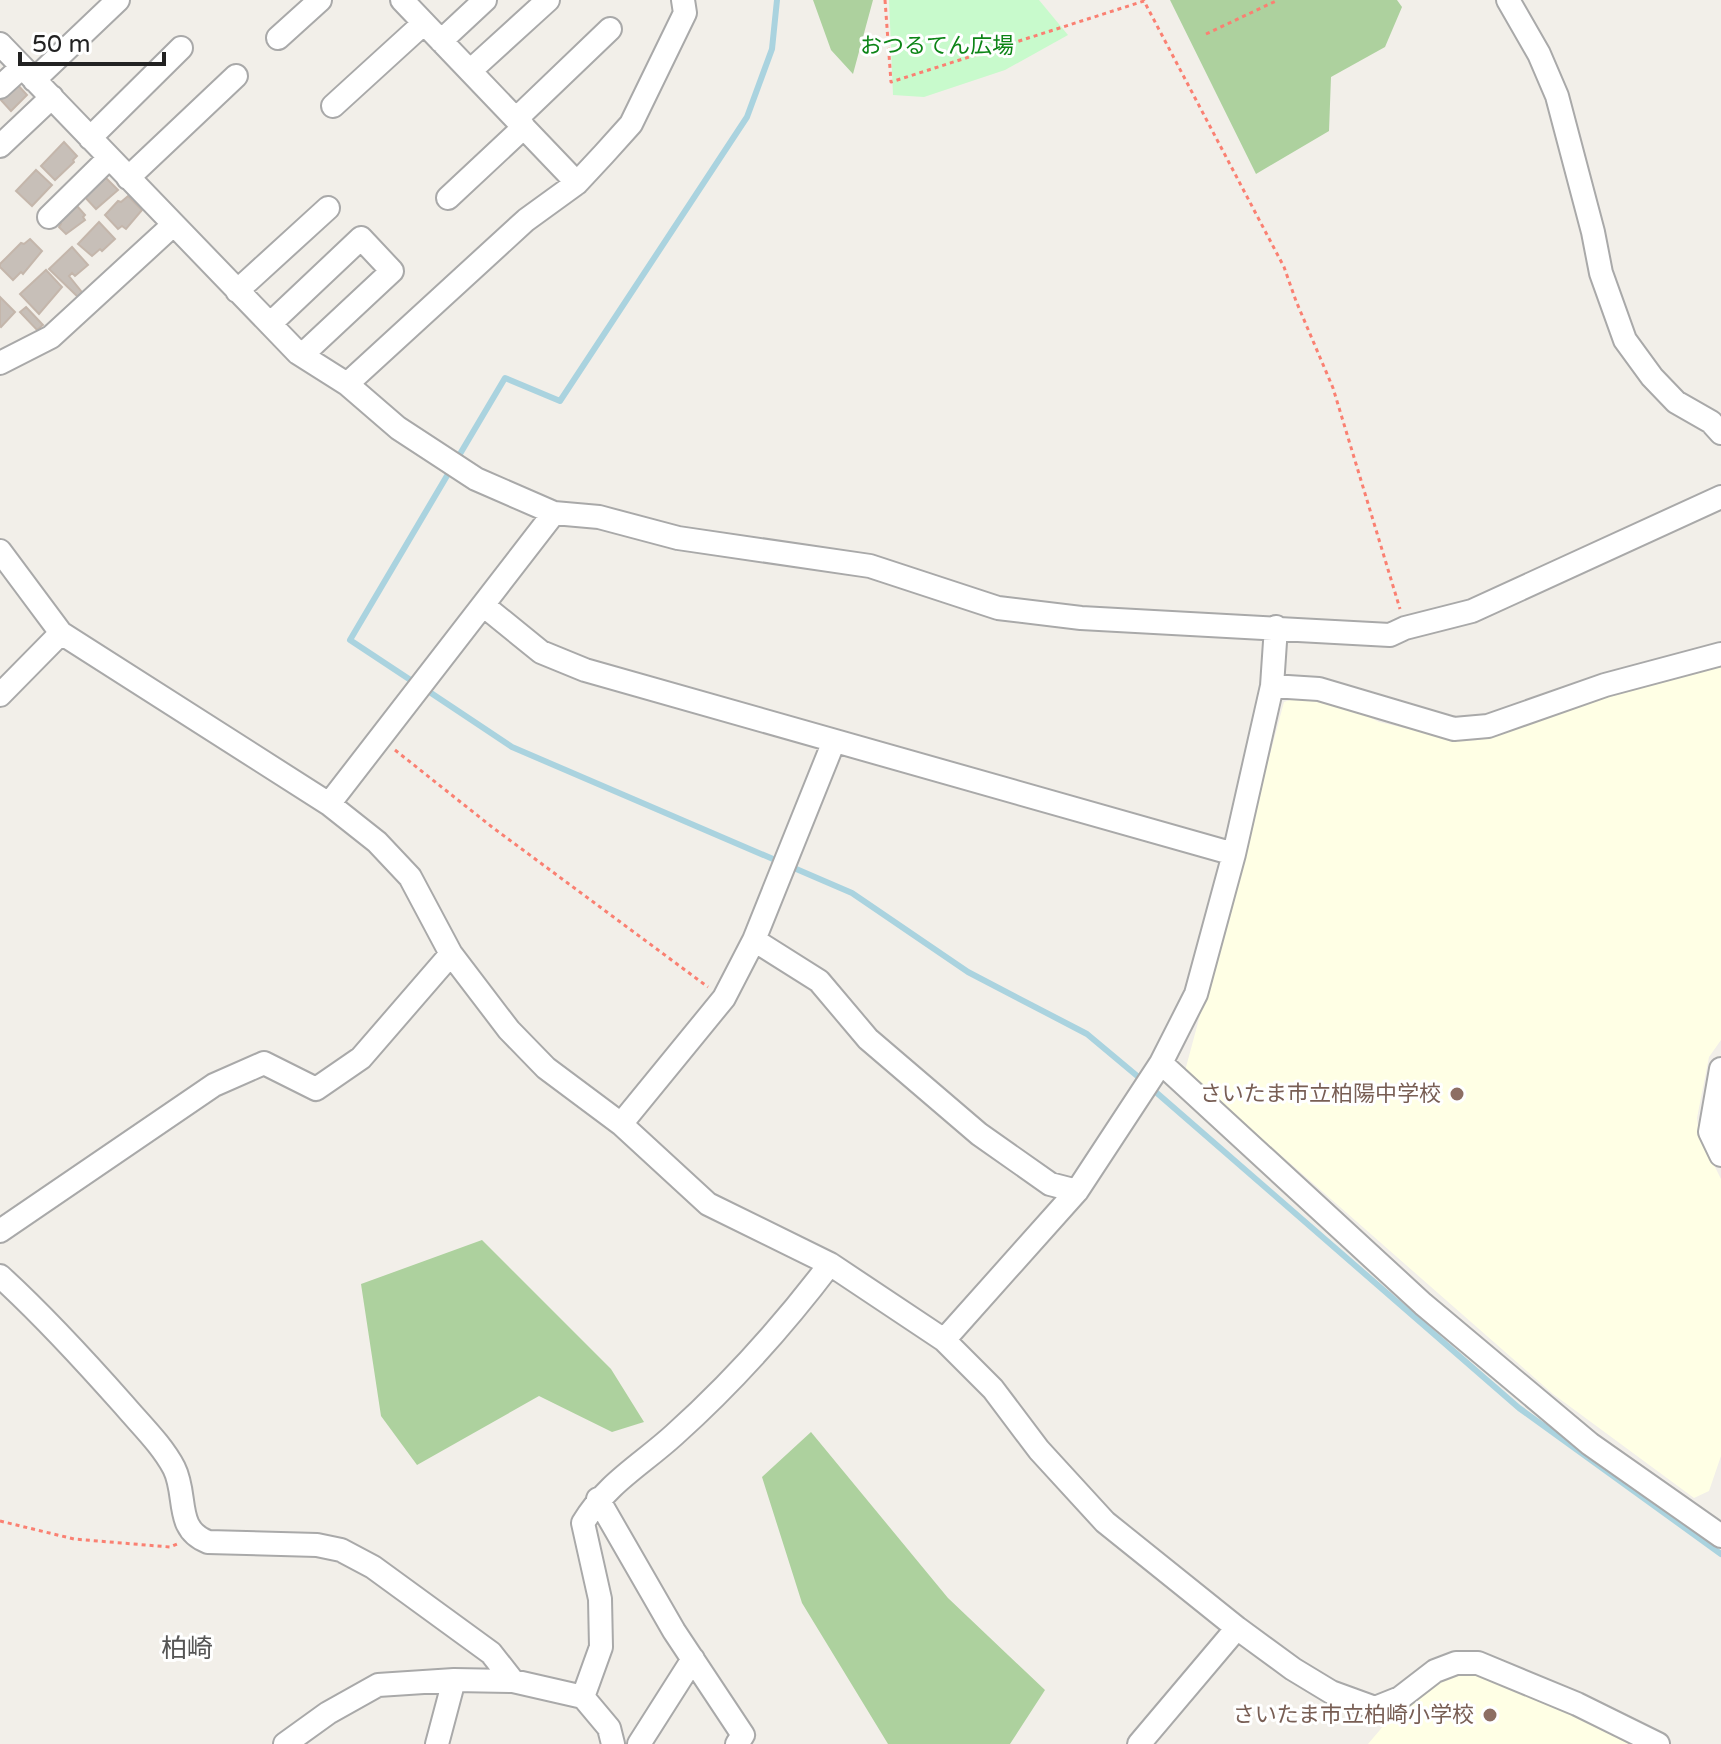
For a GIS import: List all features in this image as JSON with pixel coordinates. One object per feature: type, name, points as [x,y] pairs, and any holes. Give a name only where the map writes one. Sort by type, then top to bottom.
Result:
[{"type":"street","points":[[0,87],[28,73],[118,0]]},
{"type":"street","points":[[278,38],[320,0]]},
{"type":"street","points":[[402,0],[577,183]]},
{"type":"street","points":[[441,41],[485,0]]},
{"type":"street","points":[[470,71],[548,0]]},
{"type":"street","points":[[347,384],[526,220],[577,183],[631,124],[685,13],[683,0]]},
{"type":"street","points":[[1508,0],[1539,54],[1557,96],[1601,273],[1625,340],[1652,377],[1676,402],[1711,422],[1721,433]]},
{"type":"street","points":[[333,106],[424,23]]},
{"type":"street","points":[[448,198],[610,29]]},
{"type":"street","points":[[0,44],[302,355],[347,384],[398,428],[476,479],[554,513],[599,517],[678,538],[870,566],[998,608],[1081,618],[1390,635],[1405,628],[1472,611],[1721,497]]},
{"type":"street","points":[[90,138],[181,48]]},
{"type":"street","points":[[128,178],[236,76]]},
{"type":"street","points":[[0,146],[52,97]]},
{"type":"street","points":[[49,217],[109,158]]},
{"type":"street","points":[[237,291],[328,208]]},
{"type":"street","points":[[0,363],[51,337],[173,225]]},
{"type":"street","points":[[270,324],[361,238],[392,271],[302,355]]},
{"type":"street","points":[[329,804],[554,513]]},
{"type":"street","points":[[0,551],[61,633],[329,804],[377,842],[410,877],[451,954],[509,1030],[546,1068],[621,1124],[708,1204],[830,1264],[944,1340],[993,1389],[1039,1450],[1105,1522],[1237,1628],[1331,1692],[1375,1708],[1400,1698],[1435,1671],[1456,1663],[1478,1663],[1577,1704],[1658,1744]]},
{"type":"street","points":[[483,605],[541,652],[585,670],[1234,854]]},
{"type":"street","points":[[944,1340],[1077,1191],[1161,1063],[1196,994],[1234,854],[1272,686],[1276,627]]},
{"type":"street","points":[[0,695],[61,633]]},
{"type":"street","points":[[1272,686],[1319,689],[1454,729],[1488,726],[1605,685],[1721,654]]},
{"type":"street","points":[[621,1124],[724,998],[754,940],[834,741]]},
{"type":"street","points":[[754,940],[819,981],[868,1039],[979,1134],[1050,1184],[1077,1191]]},
{"type":"street","points":[[0,1231],[214,1085],[264,1063],[316,1089],[361,1058],[451,954]]},
{"type":"street","points":[[1161,1063],[1423,1304],[1590,1444],[1718,1533],[1721,1508]]},
{"type":"street","points":[[1721,1069],[1710,1132],[1721,1155]]},
{"type":"street","points":[[583,1697],[601,1647],[600,1599],[583,1523],[598,1499],[674,1435],[756,1355],[830,1264]]},
{"type":"street","points":[[0,1276],[93,1370],[154,1440],[174,1468],[186,1523],[195,1537],[208,1542],[317,1545],[341,1550],[373,1567],[491,1653],[513,1681]]},
{"type":"street","points":[[598,1499],[693,1659],[743,1735],[737,1744]]},
{"type":"street","points":[[1139,1744],[1237,1628]]},
{"type":"street","points":[[639,1744],[693,1659]]},
{"type":"street","points":[[285,1744],[328,1713],[378,1685],[454,1680],[513,1681],[583,1697],[609,1728],[613,1744]]},
{"type":"street","points":[[437,1744],[454,1680]]},
{"type":"path","points":[[885,0],[891,82],[1144,1],[1284,267],[1333,388],[1405,628]]},
{"type":"path","points":[[1206,34],[1278,0]]},
{"type":"path","points":[[380,738],[492,827],[724,998]]},
{"type":"path","points":[[0,1521],[74,1539],[143,1545],[170,1547],[195,1537]]},
{"type":"shaded area","name":"さいたま市立柏陽中学校","points":[[1721,662],[1721,1040],[1709,1057],[1697,1118],[1699,1135],[1721,1179],[1721,1456],[1709,1491],[1694,1498],[1553,1394],[1185,1071],[1284,702],[1301,696],[1320,699],[1379,722],[1460,741],[1479,740],[1593,697]]},
{"type":"shaded area","name":"さいたま市立柏崎小学校","points":[[1453,1671],[1488,1675],[1642,1744],[1368,1744],[1385,1724]]},
{"type":"green space","points":[[813,0],[873,0],[853,74],[831,50]]},
{"type":"green space","name":"おつるてん広場","points":[[889,0],[1039,0],[1068,35],[1005,70],[924,97],[893,95]]},
{"type":"green space","points":[[1170,0],[1397,0],[1402,7],[1385,47],[1331,77],[1329,131],[1256,174]]},
{"type":"green space","points":[[482,1240],[611,1369],[644,1422],[612,1432],[539,1396],[417,1465],[381,1416],[361,1284]]},
{"type":"green space","points":[[811,1432],[948,1598],[1045,1690],[1010,1744],[888,1744],[802,1603],[762,1477]]},
{"type":"building","points":[[16,83],[27,95],[11,111],[0,99]]},
{"type":"building","points":[[64,142],[77,156],[55,180],[41,166]]},
{"type":"building","points":[[36,170],[52,185],[32,206],[16,191]]},
{"type":"building","points":[[103,175],[118,190],[96,209],[83,195]]},
{"type":"building","points":[[128,196],[142,210],[126,229],[122,226],[118,229],[105,215],[118,201]]},
{"type":"building","points":[[77,206],[85,215],[85,220],[66,234],[57,221]]},
{"type":"building","points":[[99,222],[115,239],[92,256],[78,244]]},
{"type":"building","points":[[30,239],[42,251],[23,274],[21,272],[13,280],[0,264],[21,243]]},
{"type":"building","points":[[72,247],[88,265],[75,276],[72,273],[69,276],[85,296],[80,299],[49,269]]},
{"type":"building","points":[[46,270],[62,287],[39,314],[20,294]]},
{"type":"building","points":[[0,297],[15,312],[1,327],[0,326]]},
{"type":"building","points":[[26,307],[43,325],[37,330],[20,312]]},
{"type":"waterway","points":[[457,459],[505,378],[560,401],[747,117],[772,49],[777,0]]},
{"type":"waterway","points":[[415,683],[350,640],[451,469]]},
{"type":"waterway","points":[[425,689],[512,747],[852,893],[968,972],[1087,1034],[1142,1080]]},
{"type":"waterway","points":[[1150,1087],[1519,1408],[1721,1554]]},
{"type":"place","name":"さいたま市立柏陽中学校","points":[[1457,1094]]},
{"type":"place","name":"さいたま市立柏崎小学校","points":[[1490,1715]]},
{"type":"district","name":"柏崎","points":[[187,1648]]}]
